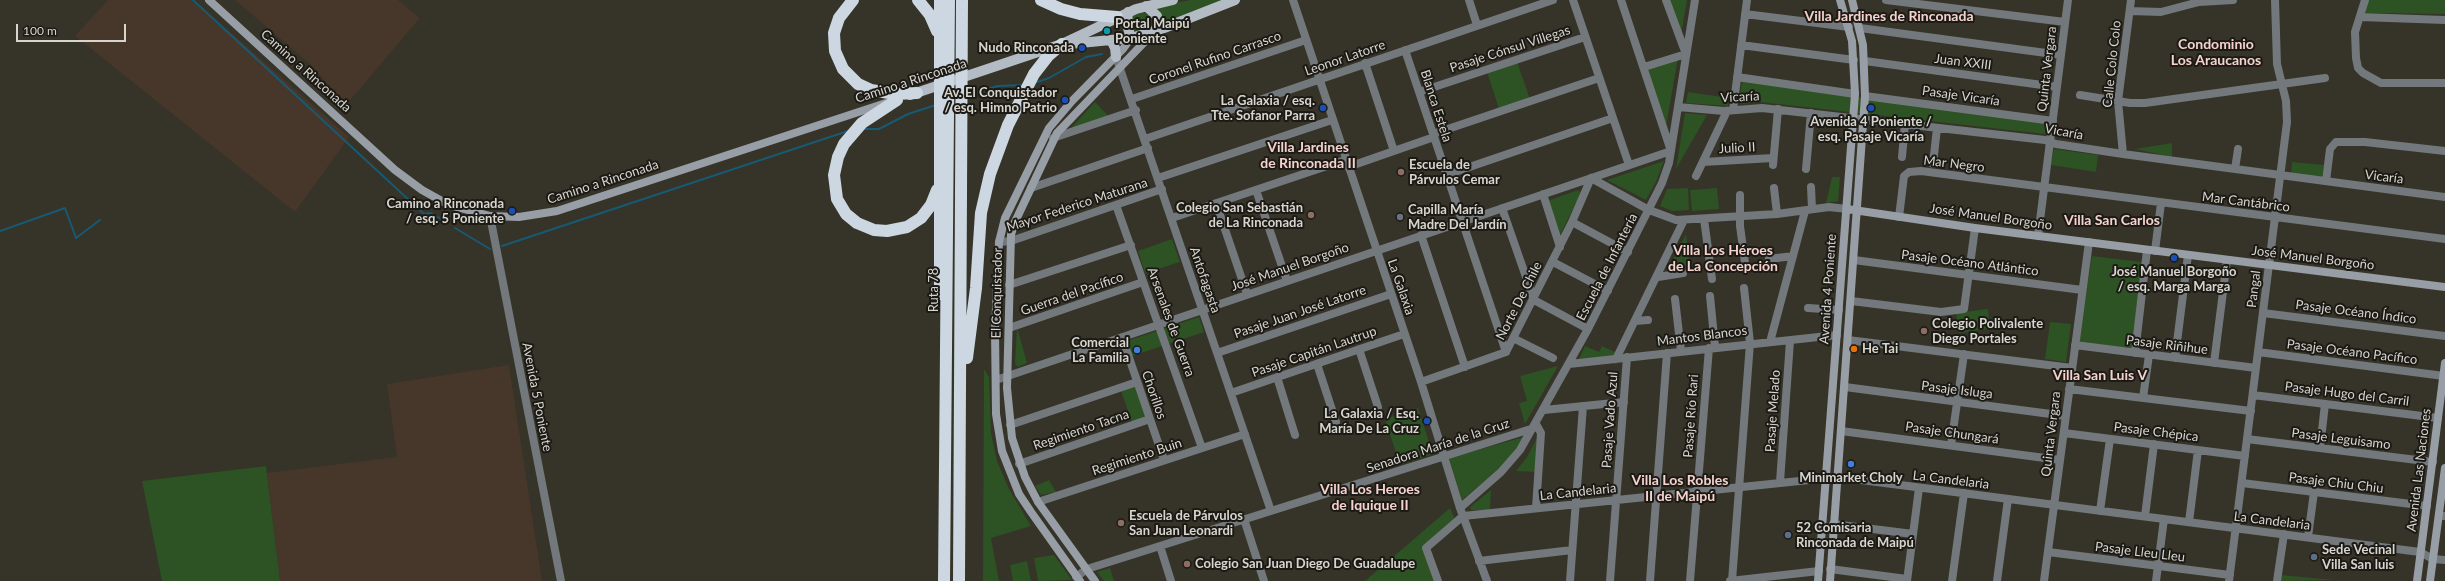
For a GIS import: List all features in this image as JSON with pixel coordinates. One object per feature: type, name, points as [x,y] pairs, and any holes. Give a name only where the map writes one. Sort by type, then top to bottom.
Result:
[{"type":"highway","points":[[853,0],[839,18],[834,33],[835,51],[843,69],[858,84],[871,90],[895,94],[916,93]]},
{"type":"highway","points":[[918,0],[930,15],[940,41]]},
{"type":"highway","points":[[940,0],[940,41],[944,71]]},
{"type":"highway","points":[[947,399],[940,322],[939,181],[949,0]]},
{"type":"highway","name":"Ruta 78","points":[[960,581],[962,0]]},
{"type":"highway","points":[[1041,0],[1061,9],[1080,14],[1123,15]]},
{"type":"highway","points":[[960,429],[976,294],[980,225],[986,187],[1000,143],[1034,74],[1045,59],[1062,44]]},
{"type":"highway","points":[[897,100],[862,123],[850,136],[841,151],[833,181],[840,204],[852,219],[864,227],[879,231],[901,229],[917,222],[927,212],[934,198],[939,181]]},
{"type":"highway","name":"Ruta 78","points":[[944,109],[947,399],[944,581]]},
{"type":"main road","name":"Camino a Rinconada","points":[[897,100],[1062,44],[1123,15],[1146,6],[1168,0]]},
{"type":"main road","name":"Camino a Rinconada","points":[[1062,44],[1131,38],[1155,31],[1235,0]]},
{"type":"main road","points":[[1146,6],[1157,16],[1155,31]]},
{"type":"main road","points":[[1123,15],[1131,38]]},
{"type":"main road","points":[[1110,40],[1115,48],[1116,57]]},
{"type":"street","name":"Camino a Rinconada","points":[[209,0],[395,170],[422,190],[449,204],[490,216],[522,217],[557,211],[897,100]]},
{"type":"street","name":"La Galaxia","points":[[1293,0],[1420,382],[1461,512],[1487,581]]},
{"type":"street","points":[[1469,0],[1477,25]]},
{"type":"street","name":"Leonor Latorre","points":[[1145,139],[1553,0]]},
{"type":"street","points":[[1573,0],[1629,165]]},
{"type":"street","points":[[1621,0],[1671,151]]},
{"type":"street","points":[[1644,67],[1686,54],[1666,0]]},
{"type":"street","name":"Escuela de Infantería","points":[[1438,581],[1426,548],[1510,464],[1535,426],[1608,291],[1665,178],[1671,151],[1695,0]]},
{"type":"street","name":"Julio II","points":[[1696,176],[1730,111],[1737,77],[1747,0]]},
{"type":"street","name":"Avenida 4 Poniente","points":[[1818,581],[1855,94],[1854,60],[1849,27],[1840,0]]},
{"type":"street","name":"Avenida 4 Poniente","points":[[1830,581],[1866,96],[1865,62],[1860,28],[1852,0]]},
{"type":"street","points":[[1886,0],[2065,22]]},
{"type":"street","name":"Quinta Vergara","points":[[2038,236],[2068,0]]},
{"type":"street","name":"Calle Colo Colo","points":[[2123,154],[2118,101],[2131,0]]},
{"type":"street","points":[[2130,11],[2160,12],[2199,2],[2233,0]]},
{"type":"street","name":"Pangal","points":[[2229,578],[2276,218],[2287,116],[2277,64],[2275,0]]},
{"type":"street","points":[[2365,0],[2355,32],[2358,68],[2369,78],[2381,83],[2445,83]]},
{"type":"street","points":[[1745,14],[1849,27]]},
{"type":"street","points":[[2360,17],[2445,20]]},
{"type":"street","points":[[1860,28],[2061,55]]},
{"type":"street","name":"El Conquistador","points":[[1095,581],[1038,502],[1019,464],[1010,425],[1008,376],[1011,241],[1014,224],[1053,138],[1064,124],[1155,31]]},
{"type":"street","name":"Pasaje Cónsul Villegas","points":[[1419,92],[1585,37]]},
{"type":"street","name":"El Conquistador","points":[[1078,579],[1030,512],[1009,471],[997,425],[996,380],[999,242],[1005,218],[1049,128],[1072,101],[1116,57],[1131,38]]},
{"type":"street","name":"Coronel Rufino Carrasco","points":[[1132,99],[1306,40]]},
{"type":"street","points":[[1741,45],[1854,60]]},
{"type":"street","name":"Blanca Estela","points":[[1404,50],[1506,352]]},
{"type":"street","name":"Antofagasta","points":[[1116,57],[1136,110],[1270,511]]},
{"type":"street","name":"Juan XXIII","points":[[1865,62],[2057,87]]},
{"type":"street","points":[[1365,63],[1394,151]]},
{"type":"street","points":[[1737,77],[1855,94]]},
{"type":"street","points":[[1172,218],[1256,190],[1347,163],[1394,151],[1599,78]]},
{"type":"street","points":[[2080,95],[2118,101],[2151,102],[2325,78]]},
{"type":"street","name":"Pasaje Vicaría","points":[[1866,96],[2053,121]]},
{"type":"street","name":"Vicaría","points":[[1678,108],[1730,111],[1754,107],[1778,109],[2050,142],[2123,154],[2445,197]]},
{"type":"street","name":"Julio II","points":[[1703,162],[1773,162],[1778,109]]},
{"type":"street","points":[[1053,138],[1136,110]]},
{"type":"street","points":[[1806,169],[1811,113]]},
{"type":"street","points":[[1446,175],[1613,118]]},
{"type":"street","points":[[1158,178],[1332,120]]},
{"type":"street","points":[[1902,157],[1905,124]]},
{"type":"street","points":[[1934,164],[1937,128]]},
{"type":"street","points":[[2326,181],[2330,149],[2336,142],[2365,142],[2445,151]]},
{"type":"street","points":[[1031,188],[1148,148]]},
{"type":"street","points":[[2235,169],[2238,149]]},
{"type":"street","name":"José Manuel Borgoño","points":[[996,380],[1671,151]]},
{"type":"street","name":"Mar Negro","points":[[1899,217],[1904,176],[1909,172],[1921,171],[2044,188]]},
{"type":"street","name":"José Manuel Borgoño","points":[[1591,178],[1649,210],[1670,218],[1684,220],[1776,214],[1829,207],[1975,228],[2445,287]]},
{"type":"street","name":"Norte De Chile","points":[[1420,382],[1506,352],[1553,262],[1591,178]]},
{"type":"street","points":[[1770,342],[1793,256],[1809,210],[1811,187]]},
{"type":"street","points":[[1774,188],[1776,214]]},
{"type":"street","name":"Mar Cantábrico","points":[[2044,188],[2445,239]]},
{"type":"street","name":"Mayor Federico Maturana","points":[[999,242],[1011,241],[1162,189]]},
{"type":"street","points":[[1256,190],[1287,281]]},
{"type":"street","points":[[1543,194],[1560,247]]},
{"type":"street","points":[[1740,195],[1746,270]]},
{"type":"street","points":[[1216,203],[1247,294]]},
{"type":"street","points":[[2135,353],[2160,203]]},
{"type":"street","name":"Arsenales de Guerra","points":[[1116,205],[1202,448]]},
{"type":"street","points":[[1502,208],[1534,300],[1588,329]]},
{"type":"street","name":"Avenida 5 Poniente","points":[[490,216],[561,581]]},
{"type":"street","points":[[1704,219],[1712,279]]},
{"type":"street","name":"Pasaje Vado Azul","points":[[1616,359],[1658,277],[1684,220]]},
{"type":"street","points":[[1572,222],[1628,252]]},
{"type":"street","points":[[1851,300],[1941,312],[1964,309],[1975,228]]},
{"type":"street","points":[[1421,235],[1465,367]]},
{"type":"street","name":"Quinta Vergara","points":[[2044,581],[2089,242]]},
{"type":"street","points":[[1009,285],[1130,245]]},
{"type":"street","points":[[2175,358],[2188,255]]},
{"type":"street","points":[[1769,259],[1793,256]]},
{"type":"street","name":"Pasaje Océano Atlántico","points":[[1854,260],[2082,290]]},
{"type":"street","points":[[2214,363],[2227,260]]},
{"type":"street","points":[[1553,262],[1608,291]]},
{"type":"street","points":[[1658,277],[1683,273]]},
{"type":"street","name":"Guerra del Pacífico","points":[[1008,328],[1144,282]]},
{"type":"street","points":[[1744,288],[1750,343],[1731,581],[1819,571]]},
{"type":"street","name":"Pasaje Juan José Latorre","points":[[1217,353],[1391,294]]},
{"type":"street","name":"Pasaje Río Rari","points":[[1690,581],[1697,491],[1712,347],[1710,296]]},
{"type":"street","points":[[1674,299],[1681,351]]},
{"type":"street","points":[[1808,308],[1839,310]]},
{"type":"street","name":"Pasaje Océano Índico","points":[[2263,313],[2445,336]]},
{"type":"street","points":[[1635,321],[1648,320]]},
{"type":"street","name":"Pasaje Capitán Lautrup","points":[[1231,393],[1404,334]]},
{"type":"street","name":"Mantos Blancos","points":[[1569,364],[1712,347],[1837,335]]},
{"type":"street","name":"Chorillos","points":[[1122,337],[1164,460]]},
{"type":"street","points":[[1514,338],[1553,358]]},
{"type":"street","name":"Pasaje Melado","points":[[1780,482],[1790,340]]},
{"type":"street","points":[[1848,340],[2072,368]]},
{"type":"street","name":"Pasaje Riñihue","points":[[2075,345],[2256,368]]},
{"type":"street","points":[[1359,349],[1378,407]]},
{"type":"street","name":"Pasaje Océano Pacífico","points":[[2258,352],[2444,376]]},
{"type":"street","points":[[1650,581],[1667,353]]},
{"type":"street","points":[[1952,445],[1964,354]]},
{"type":"street","points":[[2143,398],[2149,354]]},
{"type":"street","name":"Pasaje Vado Azul","points":[[1610,581],[1627,357]]},
{"type":"street","name":"Avenida Las Naciones","points":[[2417,581],[2445,363]]},
{"type":"street","points":[[1317,364],[1336,422]]},
{"type":"street","points":[[1276,377],[1295,435]]},
{"type":"street","points":[[1010,425],[1137,382]]},
{"type":"street","name":"Pasaje Isluga","points":[[1845,387],[2066,416]]},
{"type":"street","points":[[2069,389],[2251,411]]},
{"type":"street","name":"Pasaje Hugo del Carril","points":[[2253,395],[2438,418]]},
{"type":"street","points":[[1544,410],[1624,402]]},
{"type":"street","points":[[2320,448],[2325,404]]},
{"type":"street","points":[[1570,581],[1583,406]]},
{"type":"street","name":"Regimiento Tacna","points":[[1019,464],[1150,419]]},
{"type":"street","points":[[1535,426],[1541,433],[1536,508]]},
{"type":"street","name":"Senadora María de la Cruz","points":[[1078,579],[1087,569],[1535,426]]},
{"type":"street","name":"Pasaje Chungará","points":[[1841,431],[2060,460]]},
{"type":"street","name":"Pasaje Chépica","points":[[2064,433],[2245,456]]},
{"type":"street","name":"Regimiento Buin","points":[[1038,502],[1244,434]]},
{"type":"street","points":[[2100,511],[2110,439]]},
{"type":"street","name":"Pasaje Leguisamo","points":[[2247,440],[2433,462]]},
{"type":"street","points":[[2144,516],[2154,444]]},
{"type":"street","points":[[2189,522],[2198,450]]},
{"type":"street","name":"Avenida Las Naciones","points":[[2430,581],[2442,516],[2445,469]]},
{"type":"street","name":"La Candelaria","points":[[1461,512],[1536,508],[1826,477],[1838,477],[2420,552],[2433,559]]},
{"type":"street","name":"Pasaje Chiu Chiu","points":[[2242,483],[2427,506]]},
{"type":"street","points":[[1830,569],[1907,580],[1919,488]]},
{"type":"street","points":[[2308,537],[2314,492]]},
{"type":"street","points":[[1952,581],[1964,493]]},
{"type":"street","points":[[1997,581],[2008,499]]},
{"type":"street","points":[[1244,519],[1264,581]]},
{"type":"street","points":[[2156,581],[2164,519]]},
{"type":"street","points":[[1834,524],[1913,534]]},
{"type":"street","points":[[2278,581],[2284,534]]},
{"type":"street","points":[[1160,546],[1171,581]]},
{"type":"street","points":[[1821,548],[1832,549]]},
{"type":"street","points":[[1479,561],[1572,550]]},
{"type":"street","name":"Pasaje Lleu Lleu","points":[[2048,552],[2158,566],[2229,578]]},
{"type":"street","points":[[2433,559],[2445,560]]},
{"type":"shaded area","points":[[108,0],[194,0],[349,137],[295,212],[75,36]]},
{"type":"shaded area","points":[[235,0],[398,0],[420,18],[346,105],[310,64]]},
{"type":"shaded area","points":[[509,365],[542,581],[280,581],[267,473],[397,457],[387,384]]},
{"type":"green space","points":[[1190,0],[1225,0],[1160,25],[1155,7]]},
{"type":"green space","points":[[1669,0],[1687,0],[1681,35]]},
{"type":"green space","points":[[2366,0],[2445,0],[2445,14],[2366,13]]},
{"type":"green space","points":[[1141,12],[1148,15],[1151,22],[1148,29],[1141,32],[1134,29],[1131,22],[1134,15]]},
{"type":"green space","points":[[1678,58],[1666,126],[1647,68]]},
{"type":"green space","points":[[1517,62],[1530,99],[1499,109],[1487,72]]},
{"type":"green space","points":[[1742,81],[2047,123],[2045,134],[1760,102],[1741,104],[1739,100]]},
{"type":"green space","points":[[1688,92],[1729,98],[1728,106],[1686,103]]},
{"type":"green space","points":[[1095,102],[1111,119],[1071,128]]},
{"type":"green space","points":[[1685,113],[1707,115],[1676,169]]},
{"type":"green space","points":[[2172,143],[2172,157],[2135,149]]},
{"type":"green space","points":[[2054,149],[2098,155],[2096,172],[2051,165]]},
{"type":"green space","points":[[1664,161],[1656,182],[1646,200],[1607,180]]},
{"type":"green space","points":[[2292,162],[2324,165],[2322,178],[2291,174]]},
{"type":"green space","points":[[1832,177],[1840,177],[1838,201],[1826,203]]},
{"type":"green space","points":[[1688,188],[1689,210],[1672,211],[1660,206],[1667,189]]},
{"type":"green space","points":[[1717,188],[1719,209],[1692,211],[1690,190]]},
{"type":"green space","points":[[1578,190],[1580,192],[1579,197],[1559,237],[1547,201]]},
{"type":"green space","points":[[1686,234],[1690,269],[1667,272]]},
{"type":"green space","points":[[1172,239],[1180,262],[1145,273],[1138,251]]},
{"type":"green space","points":[[2092,256],[2142,262],[2132,349],[2078,342]]},
{"type":"green space","points":[[1988,309],[1990,329],[1959,333],[1956,313]]},
{"type":"green space","points":[[1199,317],[1204,332],[1132,356],[1127,341]]},
{"type":"green space","points":[[2050,322],[2071,324],[2066,362],[2045,359]]},
{"type":"green space","points":[[1017,327],[1027,363],[1018,367],[1015,364]]},
{"type":"green space","points":[[1585,346],[1599,352],[1602,346],[1615,352],[1613,356],[1579,359]]},
{"type":"green space","points":[[1558,366],[1525,424],[1519,403],[1527,401],[1520,376]]},
{"type":"green space","points":[[984,369],[989,377],[991,433],[997,461],[1009,489],[1031,526],[991,538],[999,581],[983,581]]},
{"type":"green space","points":[[1136,386],[1146,417],[1132,422],[1121,391]]},
{"type":"green space","points":[[1418,408],[1433,454],[1400,465],[1385,419]]},
{"type":"green space","points":[[1524,437],[1504,465],[1462,500],[1449,458]]},
{"type":"green space","points":[[1537,438],[1536,472],[1516,471],[1527,457]]},
{"type":"green space","points":[[266,466],[280,581],[162,581],[142,481]]},
{"type":"green space","points":[[1049,480],[1056,492],[1041,495],[1035,486]]},
{"type":"green space","points":[[1491,490],[1490,510],[1471,510],[1470,507]]},
{"type":"green space","points":[[1450,508],[1455,520],[1424,548],[1436,581],[1365,581]]},
{"type":"green space","points":[[1054,555],[1072,580],[1038,581],[1034,558]]},
{"type":"green space","points":[[1027,561],[1031,581],[1013,581],[1010,565]]},
{"type":"green space","points":[[1110,568],[1114,581],[1104,581],[1097,572]]},
{"type":"green space","points":[[2281,575],[2334,580],[2280,581]]},
{"type":"waterway","points":[[193,0],[424,214],[431,213],[446,222]]},
{"type":"waterway","points":[[1034,83],[1049,78],[1086,57],[1102,54]]},
{"type":"waterway","points":[[965,95],[998,86],[1023,85]]},
{"type":"waterway","points":[[862,129],[879,129],[908,114],[936,105]]},
{"type":"waterway","points":[[502,246],[848,131]]},
{"type":"waterway","points":[[0,231],[65,208],[76,238],[100,220]]},
{"type":"waterway","points":[[455,228],[490,249]]},
{"type":"place","name":"Portal Maipú Poniente","points":[[1107,31]]},
{"type":"place","name":"Nudo Rinconada","points":[[1082,48]]},
{"type":"place","name":"Av. El Conquistador / esq. Himno Patrio","points":[[1065,100]]},
{"type":"place","name":"La Galaxia / esq. Tte. Sofanor Parra","points":[[1323,108]]},
{"type":"place","name":"Avenida 4 Poniente / esq. Pasaje Vicaría","points":[[1871,108]]},
{"type":"place","name":"Escuela de Párvulos Cemar","points":[[1401,172]]},
{"type":"place","name":"Camino a Rinconada / esq. 5 Poniente","points":[[512,211]]},
{"type":"place","name":"Colegio San Sebastián de La Rinconada","points":[[1311,215]]},
{"type":"place","name":"Capilla María Madre Del Jardín","points":[[1400,217]]},
{"type":"place","name":"José Manuel Borgoño / esq. Marga Marga","points":[[2174,258]]},
{"type":"place","name":"Colegio Polivalente Diego Portales","points":[[1924,331]]},
{"type":"place","name":"He Tai","points":[[1854,349]]},
{"type":"place","name":"Comercial La Familia","points":[[1137,350]]},
{"type":"place","name":"La Galaxia / Esq. María De La Cruz","points":[[1427,421]]},
{"type":"place","name":"Minimarket Choly","points":[[1851,464]]},
{"type":"place","name":"Escuela de Párvulos San Juan Leonardi","points":[[1121,523]]},
{"type":"place","name":"52 Comisaria Rinconada de Maipú","points":[[1788,535]]},
{"type":"place","name":"Sede Vecinal Villa San luis","points":[[2314,557]]},
{"type":"place","name":"Colegio San Juan Diego De Guadalupe","points":[[1187,564]]},
{"type":"district","name":"Villa Jardines de Rinconada","points":[[1889,16]]},
{"type":"district","name":"Condominio Los Araucanos","points":[[2216,52]]},
{"type":"district","name":"Villa Jardines de Rinconada II","points":[[1308,156]]},
{"type":"district","name":"Villa San Carlos","points":[[2112,220]]},
{"type":"district","name":"Villa Los Héroes de La Concepción","points":[[1723,258]]},
{"type":"district","name":"Villa San Luis V","points":[[2100,375]]},
{"type":"district","name":"Villa Los Robles II de Maipú","points":[[1680,488]]},
{"type":"district","name":"Villa Los Heroes de Iquique II","points":[[1370,498]]}]
